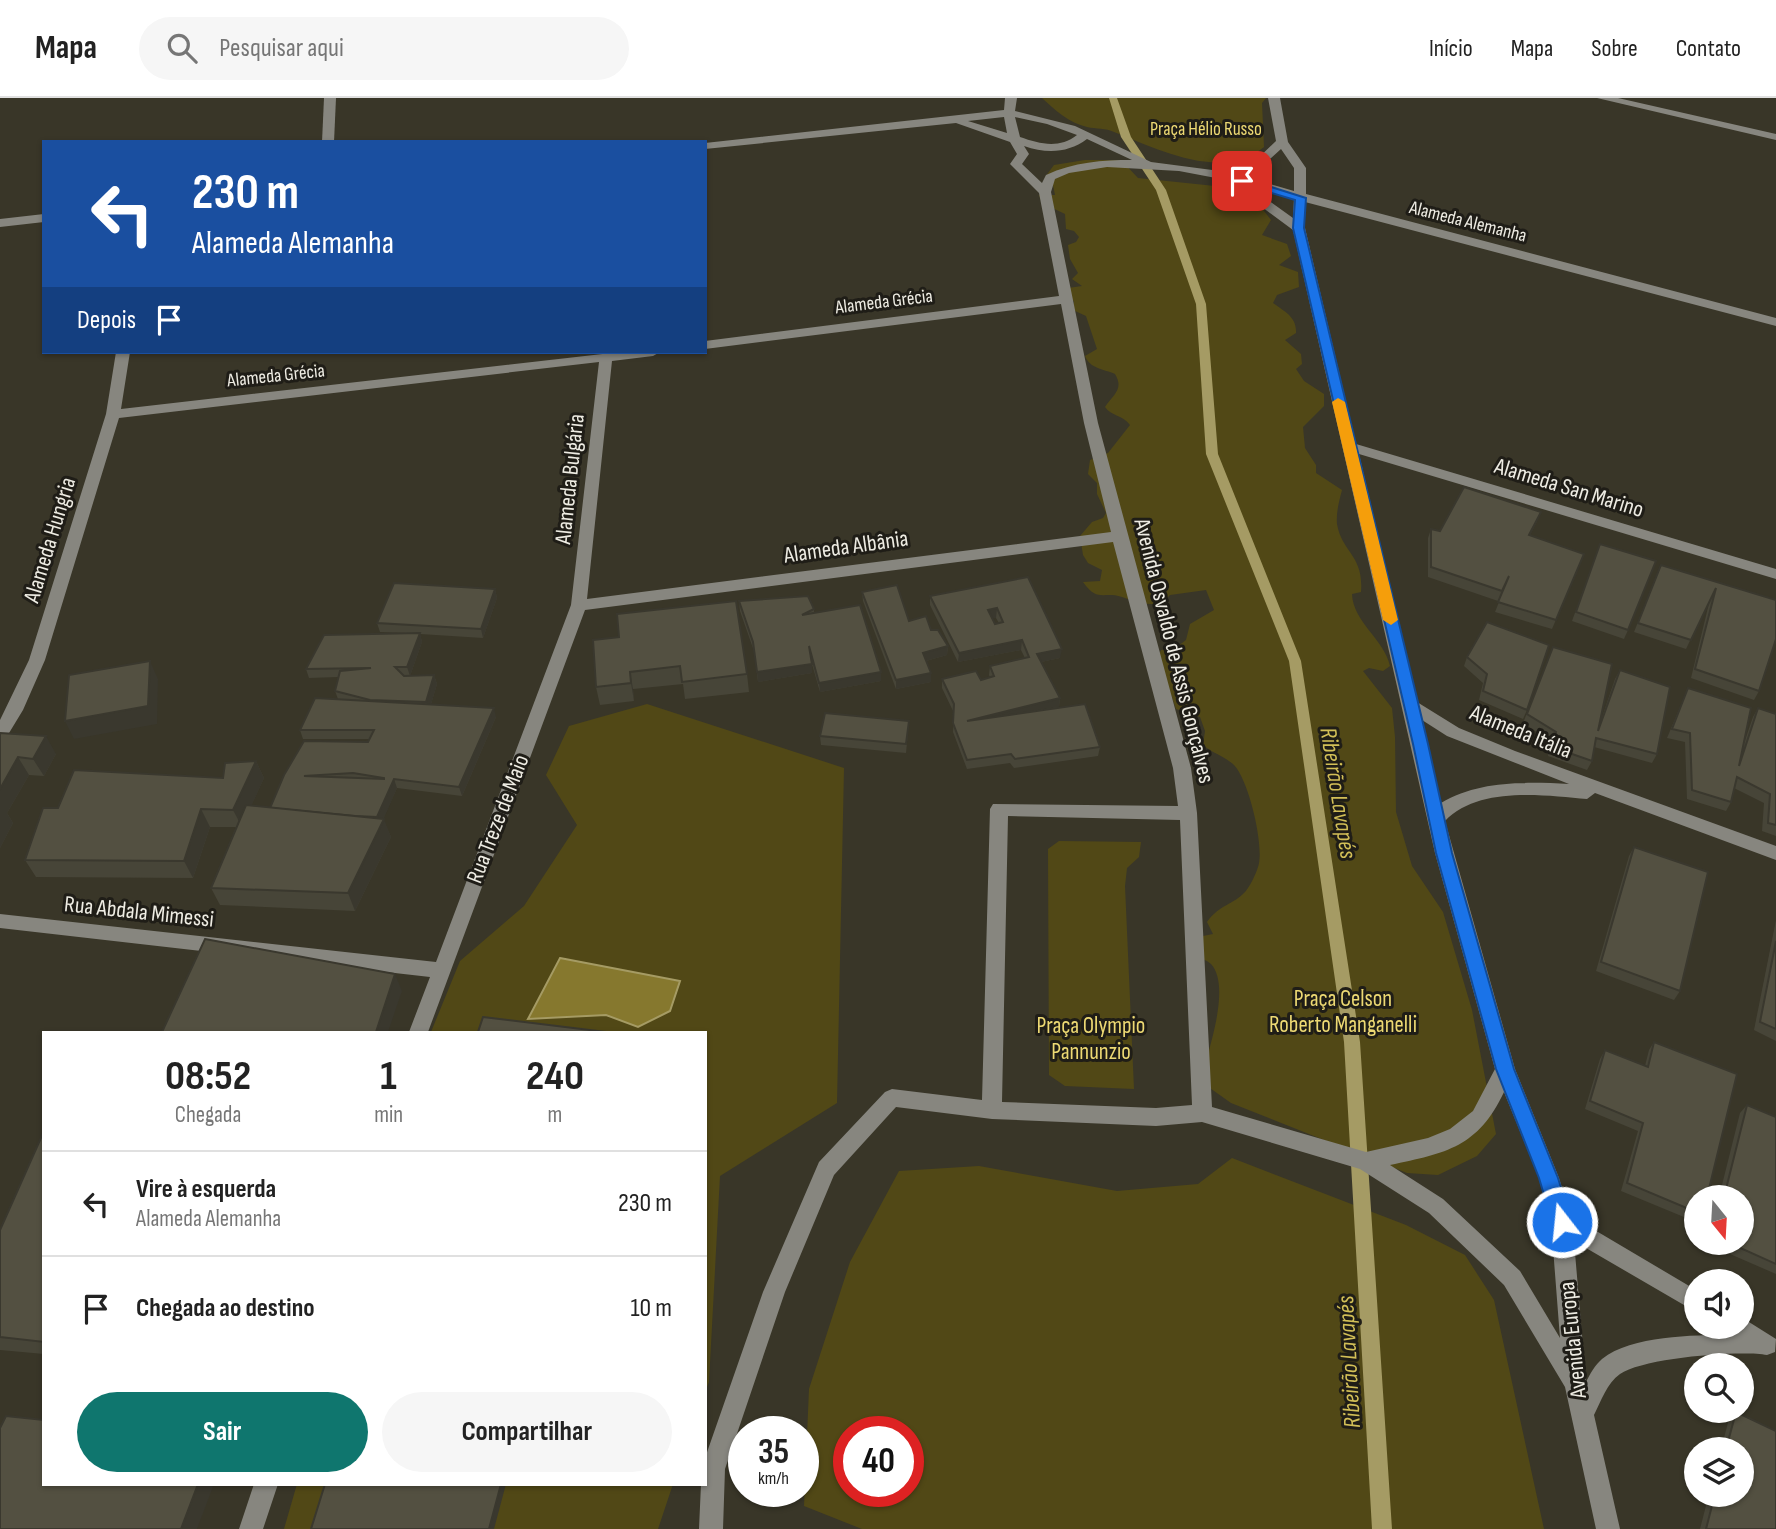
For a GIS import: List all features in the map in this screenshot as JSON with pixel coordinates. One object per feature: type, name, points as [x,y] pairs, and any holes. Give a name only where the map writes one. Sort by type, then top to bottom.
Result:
[{"type":"street","points":[[328,140],[330,98]]},
{"type":"street","points":[[1031,118],[1013,98],[1007,114],[1013,138],[1023,154],[1016,164],[1045,192]]},
{"type":"street","name":"Avenida Europa","points":[[1275,98],[1282,142],[1300,168],[1299,228],[1444,853],[1505,1069],[1545,1167],[1562,1222],[1575,1383],[1608,1529]]},
{"type":"street","points":[[1603,98],[1776,137]]},
{"type":"street","name":"Alameda Alemanha","points":[[707,146],[954,120],[991,113],[1007,114],[1086,134],[1130,159],[1219,174],[1300,198],[1776,322]]},
{"type":"street","points":[[954,120],[1033,147],[1070,146],[1086,134]]},
{"type":"street","points":[[1219,174],[1257,165],[1282,142]]},
{"type":"street","name":"Alameda Alemanha","points":[[1045,192],[1050,177],[1065,169],[1130,159]]},
{"type":"street","points":[[1219,174],[1278,211],[1299,228]]},
{"type":"street","name":"Avenida Osvaldo de Assis Gonçalves","points":[[1045,192],[1091,423],[1182,768],[1188,813],[1202,1113]]},
{"type":"street","points":[[0,223],[42,218]]},
{"type":"street","name":"Alameda Grécia","points":[[707,345],[1068,299]]},
{"type":"street","name":"Alameda Hungria","points":[[0,734],[15,710],[37,660],[113,414],[123,354]]},
{"type":"street","name":"Alameda Grécia","points":[[113,414],[638,354]]},
{"type":"street","name":"Alameda Bulgária","points":[[579,606],[607,358]]},
{"type":"street","name":"Alameda San Marino","points":[[1348,446],[1776,574]]},
{"type":"street","name":"Alameda Albânia","points":[[579,606],[1119,536]]},
{"type":"street","name":"Rua Treze de Maio","points":[[419,1031],[440,970],[579,606]]},
{"type":"street","name":"Alameda Itália","points":[[1411,706],[1453,732],[1615,796],[1776,853]]},
{"type":"street","name":"Alameda Itália","points":[[1437,818],[1443,808],[1457,801],[1502,792],[1560,789],[1615,796]]},
{"type":"street","points":[[992,1110],[999,810],[1188,813]]},
{"type":"street","name":"Rua Abdala Mimessi","points":[[0,921],[440,970]]},
{"type":"street","points":[[1366,1161],[1451,1139],[1480,1118],[1505,1069]]},
{"type":"street","points":[[711,1529],[713,1469],[774,1292],[825,1169],[892,1098],[992,1110],[1156,1117],[1202,1113],[1366,1161],[1436,1206],[1512,1278],[1575,1383]]},
{"type":"street","points":[[1562,1222],[1684,1294]]},
{"type":"street","points":[[1754,1335],[1771,1345]]},
{"type":"street","points":[[1582,1414],[1609,1368],[1633,1356],[1691,1347],[1771,1345]]},
{"type":"street","points":[[251,1529],[265,1486]]},
{"type":"green space","name":"Praça Hélio Russo","points":[[1042,98],[1266,98],[1262,103],[1264,147],[1247,157],[1229,162],[1189,159],[1111,131],[1080,125],[1063,116]]},
{"type":"green space","name":"Praça Celson Roberto Manganelli","points":[[1085,160],[1121,160],[1138,178],[1215,186],[1245,204],[1261,207],[1271,220],[1262,235],[1287,244],[1291,256],[1279,265],[1298,272],[1299,287],[1277,295],[1273,303],[1295,323],[1296,333],[1285,340],[1301,354],[1302,364],[1296,369],[1304,381],[1324,394],[1324,406],[1303,427],[1305,448],[1316,465],[1316,473],[1342,490],[1337,524],[1343,542],[1356,562],[1361,580],[1361,592],[1352,594],[1354,604],[1363,622],[1382,647],[1390,666],[1383,671],[1369,668],[1363,671],[1392,708],[1396,812],[1412,866],[1443,912],[1472,1010],[1496,1134],[1477,1156],[1438,1175],[1407,1173],[1231,1103],[1200,1081],[1216,1021],[1219,988],[1217,975],[1211,964],[1197,956],[1198,937],[1213,934],[1207,922],[1249,886],[1259,863],[1259,841],[1254,812],[1240,773],[1231,762],[1203,745],[1205,731],[1200,717],[1176,709],[1158,657],[1161,650],[1174,649],[1186,640],[1190,624],[1214,610],[1206,590],[1170,595],[1161,604],[1150,604],[1115,595],[1097,594],[1083,582],[1100,581],[1102,570],[1088,563],[1083,555],[1080,536],[1092,522],[1103,518],[1106,513],[1097,494],[1097,483],[1088,474],[1090,460],[1108,453],[1130,425],[1105,407],[1117,391],[1118,379],[1115,374],[1094,366],[1087,360],[1085,356],[1097,349],[1086,316],[1073,310],[1074,301],[1064,296],[1061,289],[1082,286],[1072,279],[1078,273],[1070,259],[1068,245],[1076,242],[1079,237],[1074,231],[1066,229],[1065,214],[1042,203],[1039,195],[1055,195],[1053,185],[1045,177],[1054,165]]},
{"type":"green space","points":[[647,704],[844,768],[837,1103],[720,1176],[707,1387],[707,1031],[431,1031],[460,961],[524,906],[577,825],[546,775],[569,726]]},
{"type":"green space","name":"Praça Olympio Pannunzio","points":[[1059,841],[1141,842],[1139,857],[1127,868],[1125,886],[1134,1089],[1065,1086],[1049,1075],[1048,849]]},
{"type":"green space","points":[[1232,1158],[1406,1225],[1465,1255],[1494,1300],[1544,1529],[862,1529],[807,1507],[819,1507],[819,1416],[808,1416],[809,1389],[850,1262],[899,1171],[979,1166],[1117,1191],[1198,1184]]},
{"type":"green space","points":[[296,1486],[672,1486],[658,1529],[284,1529]]},
{"type":"shaded area","points":[[560,958],[680,981],[670,1011],[638,1027],[606,1015],[528,1019]]},
{"type":"building","points":[[1464,487],[1541,512],[1529,535],[1584,554],[1556,620],[1498,602],[1509,576],[1502,591],[1431,567],[1431,529],[1440,531]]},
{"type":"building","points":[[1600,544],[1656,561],[1628,630],[1576,612]]},
{"type":"building","points":[[1661,565],[1776,600],[1776,639],[1759,691],[1695,669],[1716,588],[1691,640],[1638,623]]},
{"type":"building","points":[[1028,577],[1062,649],[1037,654],[1060,698],[967,721],[1085,704],[1100,747],[1015,759],[1011,754],[967,760],[953,723],[954,704],[942,679],[976,671],[981,680],[994,676],[990,666],[1029,657],[1022,640],[959,653],[930,596]],"holes":[[[997,608],[1003,622],[995,624],[988,610]]]},
{"type":"building","points":[[394,583],[495,589],[481,629],[377,623]]},
{"type":"building","points":[[897,585],[909,621],[926,616],[931,630],[938,630],[948,646],[923,653],[931,673],[896,680],[862,592]]},
{"type":"building","points":[[808,596],[814,609],[802,615],[860,605],[881,672],[819,683],[809,646],[812,664],[757,672],[753,642],[739,601]]},
{"type":"building","points":[[736,601],[747,674],[682,682],[680,666],[630,672],[631,683],[596,687],[593,640],[619,637],[617,614]]},
{"type":"building","points":[[1487,622],[1549,645],[1527,710],[1483,691],[1487,674],[1467,657]]},
{"type":"building","points":[[420,633],[407,667],[395,667],[404,676],[434,675],[426,702],[370,700],[335,691],[340,671],[371,668],[306,669],[324,635]]},
{"type":"building","points":[[1553,647],[1612,664],[1598,731],[1620,670],[1670,687],[1657,754],[1596,738],[1592,761],[1552,747],[1556,732],[1527,714]]},
{"type":"building","points":[[150,661],[148,706],[65,721],[69,675]]},
{"type":"building","points":[[1688,688],[1751,708],[1739,766],[1758,708],[1776,714],[1776,825],[1768,823],[1770,794],[1737,777],[1731,802],[1692,790],[1690,733],[1672,729]]},
{"type":"building","points":[[315,698],[494,708],[459,787],[394,779],[377,817],[270,808],[284,775],[304,741],[368,742],[374,730],[300,730]],"holes":[[[353,773],[384,779],[304,776]]]},
{"type":"building","points":[[825,713],[909,721],[906,744],[820,736]]},
{"type":"building","points":[[0,733],[46,736],[33,759],[18,757],[0,789]]},
{"type":"building","points":[[256,761],[233,810],[201,809],[184,861],[25,860],[43,808],[58,808],[74,770],[223,778],[225,763]]},
{"type":"building","points":[[246,805],[384,819],[348,893],[211,888]]},
{"type":"building","points":[[1634,847],[1708,872],[1680,991],[1601,962]]},
{"type":"building","points":[[205,939],[395,974],[376,1031],[162,1031]]},
{"type":"building","points":[[1776,941],[1776,1029],[1760,1022]]},
{"type":"building","points":[[483,1017],[598,1031],[478,1031]]},
{"type":"building","points":[[1654,1042],[1737,1074],[1710,1185],[1684,1185],[1684,1207],[1627,1183],[1643,1123],[1590,1101],[1605,1050],[1648,1067]]},
{"type":"building","points":[[1747,1105],[1776,1117],[1776,1264],[1754,1254],[1754,1185],[1727,1185]]},
{"type":"building","points":[[42,1136],[42,1342],[0,1337],[0,1230]]},
{"type":"building","points":[[6,1416],[42,1420],[42,1486],[197,1486],[181,1529],[0,1529],[0,1428]]},
{"type":"building","points":[[1754,1421],[1776,1431],[1776,1529],[1706,1529],[1712,1507],[1754,1507],[1754,1437],[1729,1437],[1733,1423],[1754,1423]]},
{"type":"building","points":[[324,1486],[500,1486],[489,1529],[311,1529]]},
{"type":"waterway","name":"Ribeirão Lavapés","points":[[1113,98],[1126,137],[1161,190],[1201,304],[1212,454],[1295,661],[1352,1042],[1382,1529]]},
{"type":"slow traffic","points":[[1338,402],[1391,620]]},
{"type":"route","points":[[1242,181],[1300,198],[1299,228],[1348,446],[1421,744],[1444,853],[1505,1069],[1549,1178],[1562,1222]]}]
